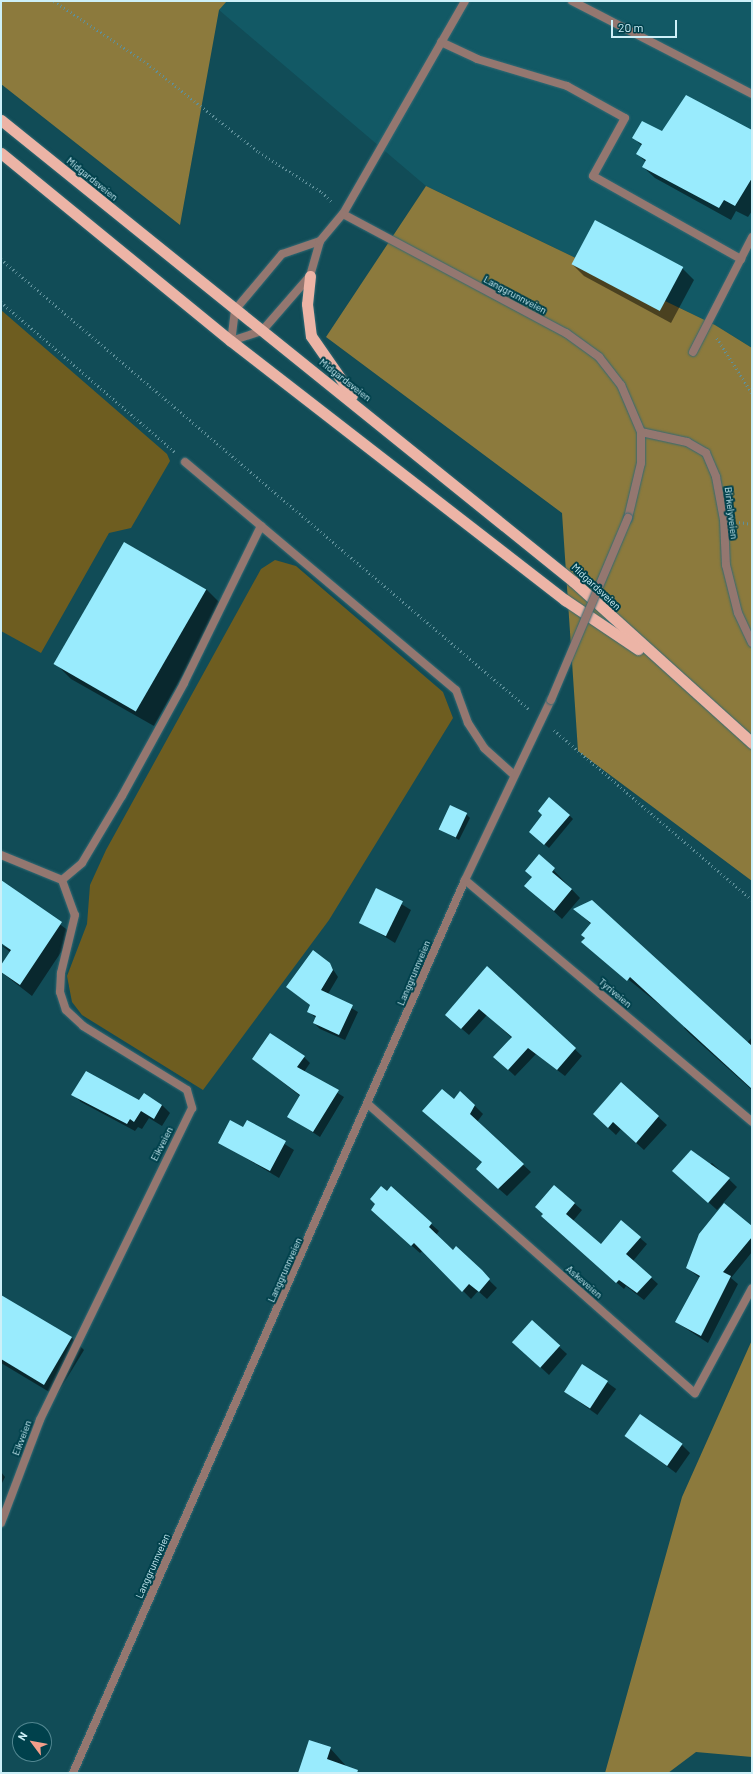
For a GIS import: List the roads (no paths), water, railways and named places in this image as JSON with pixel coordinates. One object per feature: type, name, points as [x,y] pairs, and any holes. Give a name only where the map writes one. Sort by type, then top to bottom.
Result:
[{"type":"highway","name":"Midgardsveien","points":[[1,120],[235,310],[362,408],[574,582],[666,669],[752,743]]},
{"type":"highway","name":"Midgardsveien","points":[[1,153],[231,341],[565,600],[666,669]]},
{"type":"highway","points":[[310,276],[306,304],[311,336],[318,351],[362,408]]},
{"type":"street","points":[[320,241],[282,254],[235,310],[231,341],[262,331],[310,276],[320,241],[343,214],[465,1]]},
{"type":"street","points":[[572,1],[752,94]]},
{"type":"street","points":[[441,42],[477,59],[567,86],[625,118],[593,176],[741,259]]},
{"type":"street","name":"Langgrunnveien","points":[[73,1773],[369,1105],[465,880],[551,700],[628,518],[639,478],[641,432],[621,385],[599,357],[566,333],[343,214]]},
{"type":"street","points":[[693,352],[752,238]]},
{"type":"street","name":"Birkelyveien","points":[[641,432],[687,442],[706,453],[716,477],[724,520],[726,565],[738,613],[752,643]]},
{"type":"street","points":[[186,462],[456,690],[468,723],[484,748],[514,775]]},
{"type":"street","points":[[1,855],[62,880],[82,863],[122,796],[184,683],[261,526]]},
{"type":"street","name":"Eikveien","points":[[1,1523],[40,1420],[192,1108],[187,1090],[83,1026],[66,1010],[60,992],[61,973],[75,915],[62,880]]},
{"type":"street","name":"Tyriveien","points":[[465,880],[752,1122]]},
{"type":"street","name":"Askeveien","points":[[369,1105],[695,1394],[752,1288]]}]
